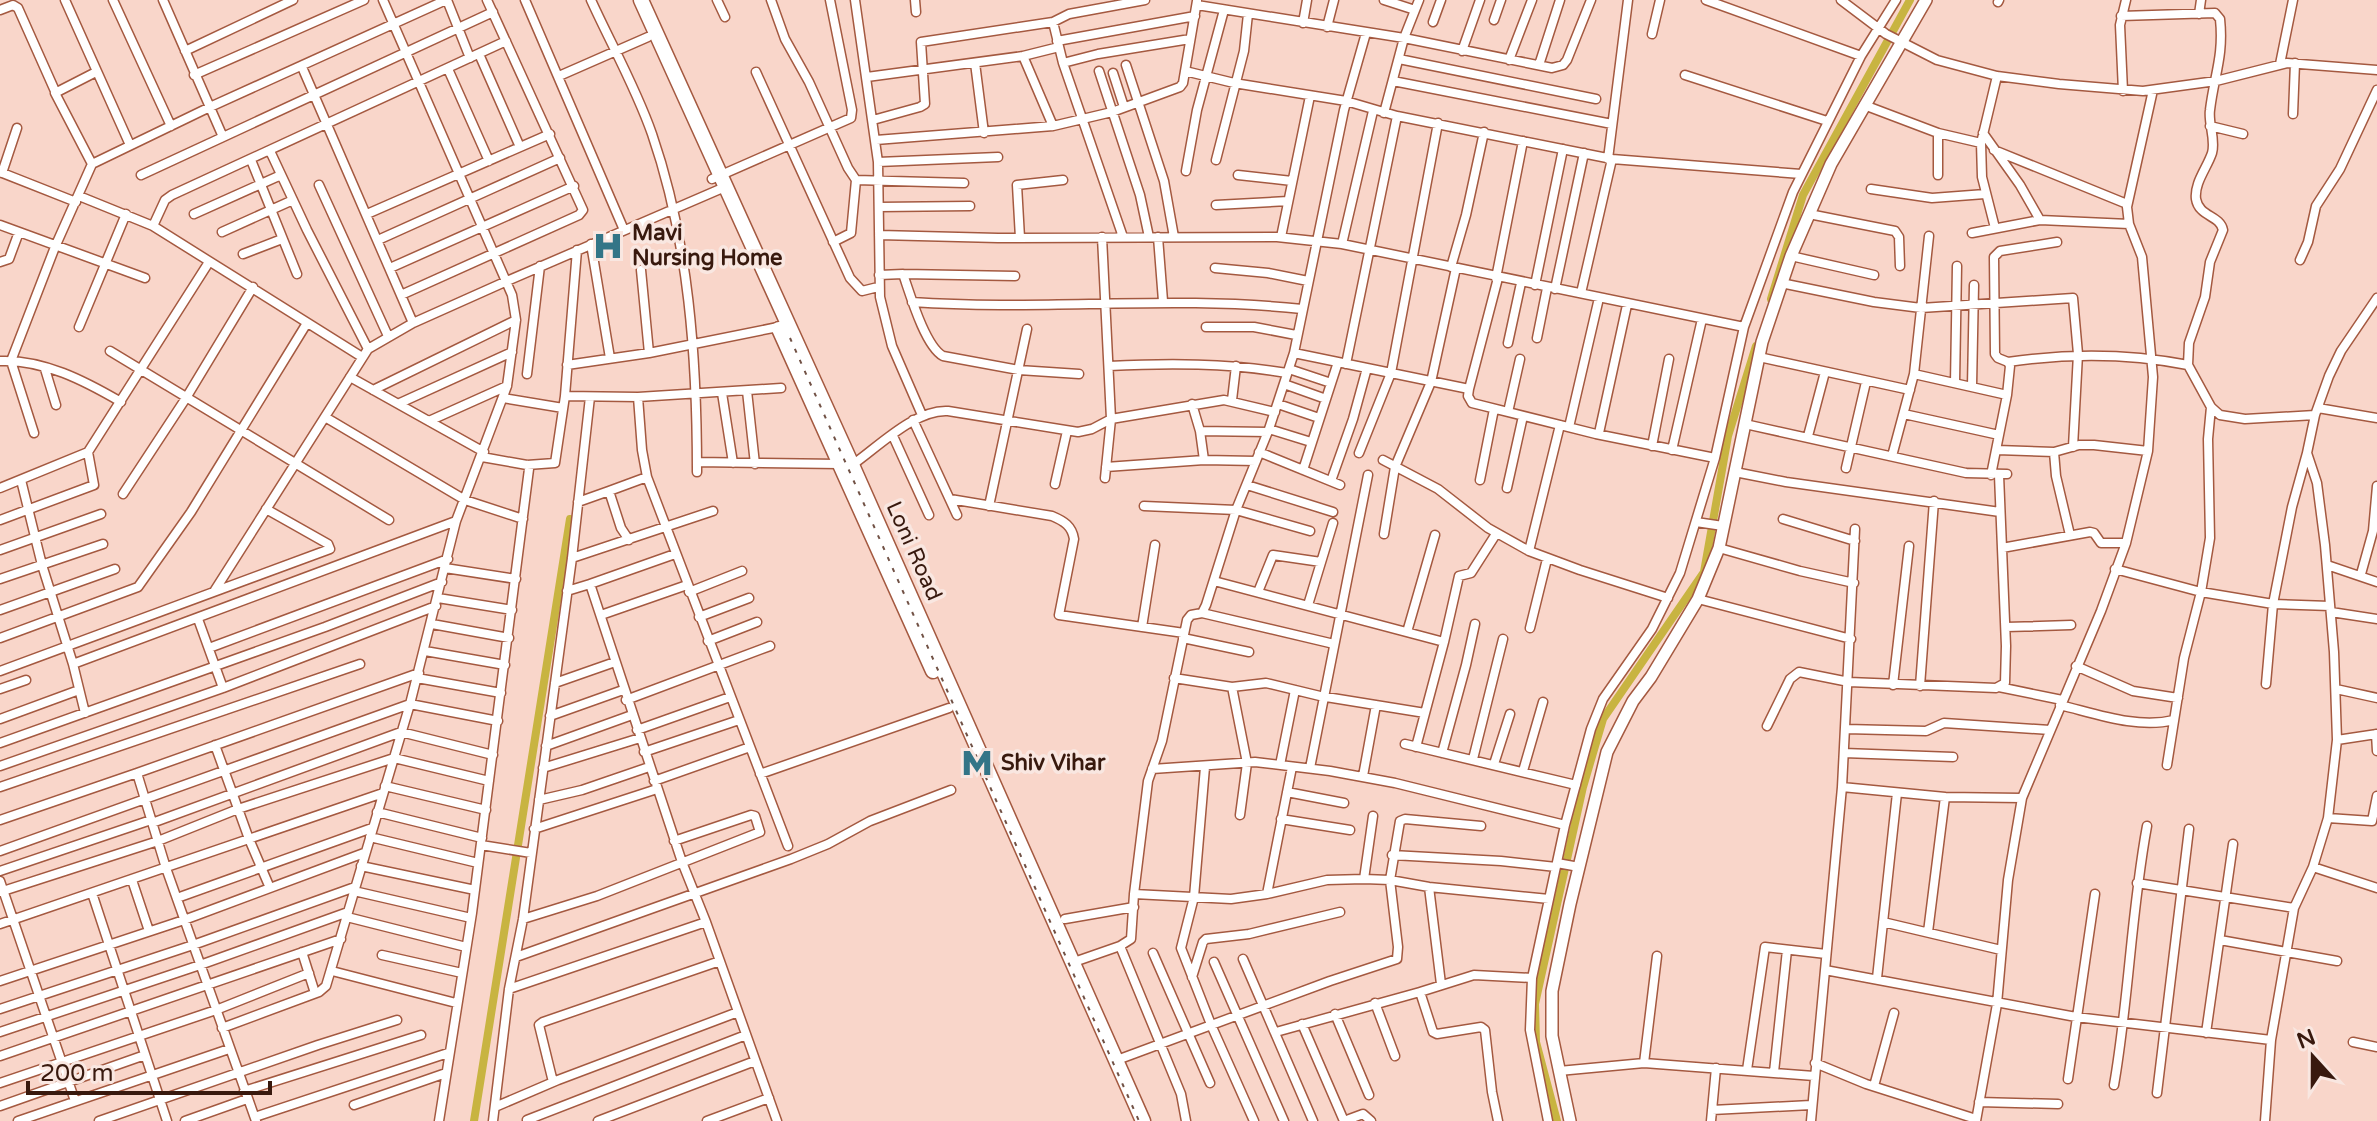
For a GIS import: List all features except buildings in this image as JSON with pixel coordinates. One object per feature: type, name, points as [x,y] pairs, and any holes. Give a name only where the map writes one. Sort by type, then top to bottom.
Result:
[{"type":"highway","name":"Loni Road","points":[[631,0],[718,183],[1074,962],[1143,1121]]},
{"type":"highway","name":"Loni Road","points":[[641,0],[778,327],[846,465],[949,708],[1133,1121]]},
{"type":"street","points":[[65,0],[130,145]]},
{"type":"street","points":[[113,0],[171,126]]},
{"type":"street","points":[[163,0],[223,137]]},
{"type":"street","points":[[185,51],[293,0]]},
{"type":"street","points":[[194,75],[364,0]]},
{"type":"street","points":[[222,1028],[326,986],[425,651],[456,521],[507,386],[516,305],[383,0]]},
{"type":"street","points":[[34,433],[11,361],[55,247],[92,164],[210,107],[394,25],[432,3],[447,0],[458,28],[520,147]]},
{"type":"street","points":[[401,295],[582,213],[574,186],[487,0]]},
{"type":"street","points":[[525,0],[624,230]]},
{"type":"street","points":[[591,0],[652,133],[672,210],[693,345],[697,467],[733,463],[846,465],[931,411],[948,411],[1067,431],[1086,431],[1111,419],[1232,400],[1319,418]]},
{"type":"street","points":[[717,0],[725,17]]},
{"type":"street","points":[[771,0],[779,26],[856,180],[851,233],[833,242]]},
{"type":"street","points":[[215,590],[365,353],[413,323],[672,210],[790,145],[852,115],[830,0]]},
{"type":"street","points":[[855,0],[878,162],[878,287],[892,346],[957,515]]},
{"type":"street","points":[[915,0],[916,12]]},
{"type":"street","points":[[873,120],[923,106],[921,42],[1053,22],[1069,14],[1145,0]]},
{"type":"street","points":[[1303,23],[1307,0]]},
{"type":"street","points":[[1327,27],[1334,0]]},
{"type":"street","points":[[1384,0],[1415,10]]},
{"type":"street","points":[[1384,113],[1404,38],[1419,0]]},
{"type":"street","points":[[1433,22],[1441,0]]},
{"type":"street","points":[[1462,51],[1480,0]]},
{"type":"street","points":[[1494,20],[1501,0]]},
{"type":"street","points":[[1509,60],[1532,0]]},
{"type":"street","points":[[1539,65],[1560,0]]},
{"type":"street","points":[[876,140],[1053,126],[1112,112],[1180,87],[1197,3],[1224,10],[1404,38],[1552,68],[1563,65],[1591,0]]},
{"type":"street","points":[[1581,293],[1610,159],[1628,0]]},
{"type":"street","points":[[1652,34],[1660,0]]},
{"type":"street","points":[[1706,0],[1861,56]]},
{"type":"street","points":[[1841,0],[1889,36],[1937,60],[1997,76],[2123,91],[2216,81],[2280,64],[2377,70]]},
{"type":"street","points":[[1788,235],[1809,214],[1831,164],[1864,105],[1889,36],[1896,0]]},
{"type":"street","points":[[1548,1121],[1530,1030],[1532,978],[1549,899],[1565,866],[1614,736],[1698,599],[1719,548],[1710,524],[1715,458],[1744,327],[1788,235],[1801,174],[1861,56],[1889,36],[1926,0]]},
{"type":"street","points":[[2123,91],[2121,16],[2126,0]]},
{"type":"street","points":[[2199,14],[2201,0]]},
{"type":"street","points":[[2280,64],[2293,0]]},
{"type":"street","points":[[0,10],[13,5],[18,8],[59,104],[92,164]]},
{"type":"street","points":[[1186,171],[1224,10]]},
{"type":"street","points":[[141,175],[493,12]]},
{"type":"street","points":[[1216,160],[1246,43],[1248,14]]},
{"type":"street","points":[[2121,16],[2218,14],[2220,19],[2221,60],[2210,109],[2212,152],[2199,183],[2196,201],[2202,212],[2220,222],[2223,230],[2210,262],[2205,297],[2192,331],[2188,365],[2211,407],[2220,415],[2235,419],[2317,412],[2377,418]]},
{"type":"street","points":[[867,77],[1023,56],[1058,44],[1195,16]]},
{"type":"street","points":[[1053,22],[1063,63],[1123,237]]},
{"type":"street","points":[[1202,613],[1294,353],[1346,101],[1366,33]]},
{"type":"street","points":[[559,76],[648,37]]},
{"type":"street","points":[[1063,63],[1190,39]]},
{"type":"street","points":[[153,226],[168,197],[506,41]]},
{"type":"street","points":[[1023,56],[1053,126]]},
{"type":"street","points":[[1399,59],[1596,99]]},
{"type":"street","points":[[975,63],[984,133]]},
{"type":"street","points":[[2293,114],[2295,63]]},
{"type":"street","points":[[1126,65],[1164,181],[1174,237]]},
{"type":"street","points":[[302,67],[413,323]]},
{"type":"street","points":[[448,69],[489,161]]},
{"type":"street","points":[[1099,71],[1153,237],[1163,301]]},
{"type":"street","points":[[1185,71],[1234,83],[1346,101],[1373,111],[1610,159],[1801,174]]},
{"type":"street","points":[[55,91],[96,72]]},
{"type":"street","points":[[756,72],[850,278],[860,290],[878,287]]},
{"type":"street","points":[[1113,73],[1124,107]]},
{"type":"street","points":[[1685,75],[1827,121]]},
{"type":"street","points":[[1995,228],[1985,194],[1982,138],[1997,76]]},
{"type":"street","points":[[1393,81],[1612,124]]},
{"type":"street","points":[[1815,1063],[1976,1120],[1997,1004],[2008,880],[2022,798],[2126,543],[2148,451],[2152,358],[2142,257],[2129,224],[2127,204],[2153,90]]},
{"type":"street","points":[[2300,260],[2308,242],[2316,206],[2340,169],[2377,90]]},
{"type":"street","points":[[1281,237],[1310,96]]},
{"type":"street","points":[[1864,105],[1938,133],[1982,138],[2020,185],[2040,220]]},
{"type":"street","points":[[1342,244],[1373,111]]},
{"type":"street","points":[[1303,470],[1331,383],[1342,363],[1397,116]]},
{"type":"street","points":[[1359,453],[1391,373],[1438,123]]},
{"type":"street","points":[[2210,126],[2243,134]]},
{"type":"street","points":[[17,128],[1,173],[126,214],[153,226],[307,323],[365,353]]},
{"type":"street","points":[[1384,534],[1395,467],[1431,382],[1484,132]]},
{"type":"street","points":[[1938,133],[1938,175]]},
{"type":"street","points":[[367,214],[550,134]]},
{"type":"street","points":[[1523,141],[1497,278],[1469,389],[1468,396],[1472,403],[1715,458]]},
{"type":"street","points":[[1535,285],[1563,149]]},
{"type":"street","points":[[1994,150],[2127,204]]},
{"type":"street","points":[[270,151],[365,353]]},
{"type":"street","points":[[1537,338],[1584,153]]},
{"type":"street","points":[[878,162],[998,157]]},
{"type":"street","points":[[378,240],[560,158]]},
{"type":"street","points":[[251,160],[297,274]]},
{"type":"street","points":[[194,214],[281,175]]},
{"type":"street","points":[[1238,175],[1292,181]]},
{"type":"street","points":[[856,180],[964,183]]},
{"type":"street","points":[[1020,238],[1017,185],[1063,180]]},
{"type":"street","points":[[319,185],[388,336]]},
{"type":"street","points":[[390,268],[574,186]]},
{"type":"street","points":[[1871,189],[1932,198],[1985,194]]},
{"type":"street","points":[[222,232],[293,200]]},
{"type":"street","points":[[1216,205],[1288,201]]},
{"type":"street","points":[[879,207],[970,206]]},
{"type":"street","points":[[79,327],[126,214]]},
{"type":"street","points":[[1809,214],[1895,231],[1899,237],[1900,266]]},
{"type":"street","points":[[1972,233],[2040,220],[2129,224]]},
{"type":"street","points":[[0,225],[145,278]]},
{"type":"street","points":[[0,262],[9,259],[19,232]]},
{"type":"street","points":[[879,235],[1281,237],[1368,249],[1744,327]]},
{"type":"street","points":[[1570,1121],[1552,1026],[1552,991],[1565,866],[1565,825],[1600,706],[1652,629],[1735,472],[1759,357],[1791,256],[1788,235]]},
{"type":"street","points":[[1892,456],[1914,374],[1929,236]]},
{"type":"street","points":[[1102,237],[1111,419],[1105,478]]},
{"type":"street","points":[[243,254],[282,239]]},
{"type":"street","points":[[2057,242],[1997,252],[1994,257],[1996,355],[2008,362],[2078,354],[2152,358],[2188,365]]},
{"type":"street","points":[[591,244],[610,358]]},
{"type":"street","points":[[350,377],[400,403],[483,455],[527,465],[555,463],[565,396],[577,250]]},
{"type":"street","points":[[1791,256],[1874,275]]},
{"type":"street","points":[[0,488],[88,452],[209,262]]},
{"type":"street","points":[[527,374],[540,266]]},
{"type":"street","points":[[1955,383],[1957,266]]},
{"type":"street","points":[[1215,268],[1308,281]]},
{"type":"street","points":[[641,270],[649,353]]},
{"type":"street","points":[[903,274],[912,302],[938,353],[1019,370],[1079,374]]},
{"type":"street","points":[[879,275],[1015,276]]},
{"type":"street","points":[[1508,343],[1521,283]]},
{"type":"street","points":[[1781,283],[1921,308],[2073,298],[2078,354],[2073,447]]},
{"type":"street","points":[[1972,386],[1974,285]]},
{"type":"street","points":[[123,494],[253,287]]},
{"type":"street","points":[[1529,551],[1599,298]]},
{"type":"street","points":[[2266,684],[2273,604],[2292,507],[2317,412],[2341,351],[2377,298]]},
{"type":"street","points":[[912,302],[967,306],[1163,301],[1302,309]]},
{"type":"street","points":[[1599,433],[1627,305]]},
{"type":"street","points":[[1672,450],[1702,319]]},
{"type":"street","points":[[373,390],[516,320]]},
{"type":"street","points":[[0,638],[138,587],[191,512],[307,323]]},
{"type":"street","points":[[567,365],[649,353],[778,327]]},
{"type":"street","points":[[1206,327],[1254,327],[1296,335]]},
{"type":"street","points":[[989,506],[1027,329]]},
{"type":"street","points":[[110,351],[389,520]]},
{"type":"street","points":[[400,403],[512,352]]},
{"type":"street","points":[[1294,353],[1469,389]]},
{"type":"street","points":[[1759,357],[1910,390]]},
{"type":"street","points":[[1508,412],[1520,359]]},
{"type":"street","points":[[1652,446],[1669,359]]},
{"type":"street","points":[[0,361],[72,375],[121,402]]},
{"type":"street","points":[[1999,687],[2006,678],[2006,627],[1997,450],[2007,395],[2008,362]]},
{"type":"street","points":[[1109,366],[1174,363],[1236,366],[1288,371],[1331,383]]},
{"type":"street","points":[[1232,400],[1236,366]]},
{"type":"street","points":[[1331,481],[1367,368]]},
{"type":"street","points":[[45,369],[56,405]]},
{"type":"street","points":[[1808,436],[1825,372]]},
{"type":"street","points":[[1914,374],[2007,395]]},
{"type":"street","points":[[1846,468],[1866,382]]},
{"type":"street","points":[[1284,384],[1326,399]]},
{"type":"street","points":[[429,421],[507,386]]},
{"type":"street","points":[[565,396],[638,397],[781,388]]},
{"type":"street","points":[[747,391],[755,464]]},
{"type":"street","points":[[722,393],[733,463]]},
{"type":"street","points":[[493,1121],[509,989],[523,919],[572,558],[590,397]]},
{"type":"street","points":[[638,397],[647,477],[788,846]]},
{"type":"street","points":[[503,398],[563,408]]},
{"type":"street","points":[[1192,404],[1204,460]]},
{"type":"street","points":[[2167,765],[2184,658],[2201,592],[2211,526],[2208,439],[2211,407]]},
{"type":"street","points":[[1480,480],[1494,409]]},
{"type":"street","points":[[1904,414],[1999,435]]},
{"type":"street","points":[[1507,488],[1523,416]]},
{"type":"street","points":[[325,417],[465,500],[523,519]]},
{"type":"street","points":[[1745,424],[1966,473],[1999,475]]},
{"type":"street","points":[[1200,431],[1269,430],[1311,442]]},
{"type":"street","points":[[1055,484],[1067,431]]},
{"type":"street","points":[[893,436],[929,515]]},
{"type":"street","points":[[1997,450],[2054,452],[2073,447],[2106,445],[2148,451]]},
{"type":"street","points":[[0,520],[92,487],[88,452]]},
{"type":"street","points":[[2054,452],[2058,486],[2070,535]]},
{"type":"street","points":[[2265,1121],[2271,1040],[2294,908],[2313,867],[2328,818],[2337,740],[2327,565],[2317,483],[2307,453]]},
{"type":"street","points":[[1106,467],[1258,457],[1340,485]]},
{"type":"street","points":[[1383,460],[1438,489],[1496,534],[1529,551],[1668,598]]},
{"type":"street","points":[[439,1121],[498,721],[529,469],[527,465]]},
{"type":"street","points":[[1735,472],[2000,512]]},
{"type":"street","points":[[1310,768],[1368,475]]},
{"type":"street","points":[[578,502],[647,477]]},
{"type":"street","points":[[21,480],[85,713]]},
{"type":"street","points":[[1247,485],[1333,512]]},
{"type":"street","points":[[2361,574],[2373,531],[2377,486]]},
{"type":"street","points":[[609,491],[621,528],[629,540]]},
{"type":"street","points":[[950,499],[1052,516],[1071,528],[1074,544],[1059,615],[1142,627],[1249,652]]},
{"type":"street","points":[[1920,686],[1934,501]]},
{"type":"street","points":[[1144,506],[1236,510],[1310,531]]},
{"type":"street","points":[[0,671],[330,549],[328,544],[266,509]]},
{"type":"street","points":[[572,558],[713,511]]},
{"type":"street","points":[[0,550],[101,514]]},
{"type":"street","points":[[1783,519],[1855,541]]},
{"type":"street","points":[[73,664],[456,521]]},
{"type":"street","points":[[1308,605],[1333,523]]},
{"type":"street","points":[[1811,1121],[1842,787],[1855,529]]},
{"type":"street","points":[[2002,548],[2093,533],[2101,543],[2126,543]]},
{"type":"street","points":[[1416,747],[1459,576],[1470,574],[1496,534]]},
{"type":"street","points":[[1407,632],[1435,535]]},
{"type":"street","points":[[0,579],[103,544]]},
{"type":"street","points":[[1142,627],[1155,545]]},
{"type":"street","points":[[1893,685],[1909,546]]},
{"type":"street","points":[[1719,548],[1854,583]]},
{"type":"street","points":[[567,591],[675,554]]},
{"type":"street","points":[[1258,592],[1273,555],[1321,562]]},
{"type":"street","points":[[1530,628],[1547,559]]},
{"type":"street","points":[[209,648],[447,563],[516,579]]},
{"type":"street","points":[[2327,565],[2361,574],[2377,582]]},
{"type":"street","points":[[0,610],[115,569]]},
{"type":"street","points":[[2115,569],[2201,592],[2273,604],[2331,609],[2377,619]]},
{"type":"street","points":[[601,615],[742,571]]},
{"type":"street","points":[[1214,581],[1444,642]]},
{"type":"street","points":[[0,743],[442,582]]},
{"type":"street","points":[[590,584],[674,841],[777,1121]]},
{"type":"street","points":[[699,617],[749,598]]},
{"type":"street","points":[[1698,599],[1851,639]]},
{"type":"street","points":[[0,766],[223,688],[437,602],[512,610]]},
{"type":"street","points":[[1074,962],[1131,939],[1134,894],[1152,769],[1162,741],[1189,616],[1202,613],[1334,644]]},
{"type":"street","points":[[198,619],[223,688]]},
{"type":"street","points":[[708,641],[757,622]]},
{"type":"street","points":[[432,624],[509,638]]},
{"type":"street","points":[[1442,753],[1475,624]]},
{"type":"street","points":[[2006,627],[2071,625]]},
{"type":"street","points":[[1473,759],[1503,639]]},
{"type":"street","points":[[550,716],[717,666],[770,646]]},
{"type":"street","points":[[425,651],[505,665]]},
{"type":"street","points":[[555,683],[615,662]]},
{"type":"street","points":[[0,787],[360,664]]},
{"type":"street","points":[[2076,666],[2133,691],[2178,698]]},
{"type":"street","points":[[1767,726],[1794,675],[1806,673],[1849,682],[1999,687],[2116,718],[2156,724],[2174,720]]},
{"type":"street","points":[[0,820],[418,675],[501,693]]},
{"type":"street","points":[[1174,678],[1232,687],[1266,683],[1324,697],[1425,713]]},
{"type":"street","points":[[0,689],[26,680]]},
{"type":"street","points":[[1232,687],[1247,763],[1240,815]]},
{"type":"street","points":[[2336,689],[2377,698]]},
{"type":"street","points":[[0,719],[79,690]]},
{"type":"street","points":[[1280,765],[1295,690]]},
{"type":"street","points":[[543,768],[730,697]]},
{"type":"street","points":[[1523,771],[1543,702]]},
{"type":"street","points":[[0,851],[410,704],[498,721]]},
{"type":"street","points":[[1363,776],[1376,705]]},
{"type":"street","points":[[760,774],[949,708]]},
{"type":"street","points":[[1494,764],[1510,714]]},
{"type":"street","points":[[546,746],[632,715]]},
{"type":"street","points":[[644,752],[739,720]]},
{"type":"street","points":[[1846,729],[1923,731],[1944,723],[2050,730]]},
{"type":"street","points":[[0,871],[152,822],[401,732],[493,755]]},
{"type":"street","points":[[2337,740],[2376,734],[2377,751]]},
{"type":"street","points":[[1405,744],[1576,785]]},
{"type":"street","points":[[215,745],[270,888]]},
{"type":"street","points":[[534,829],[750,747]]},
{"type":"street","points":[[1844,753],[1953,757]]},
{"type":"street","points":[[75,1101],[1,888],[158,841],[238,809],[394,758],[489,781]]},
{"type":"street","points":[[1152,769],[1247,763],[1310,768],[1363,776],[1565,825]]},
{"type":"street","points":[[539,800],[582,790],[649,767]]},
{"type":"street","points":[[1205,767],[1194,897],[1181,945],[1212,1027],[1254,1121]]},
{"type":"street","points":[[1267,894],[1292,767]]},
{"type":"street","points":[[137,773],[166,868],[255,1119],[448,1053]]},
{"type":"street","points":[[1842,787],[1945,797],[2022,798]]},
{"type":"street","points":[[0,924],[384,789],[486,810]]},
{"type":"street","points":[[516,957],[816,849],[870,821],[951,790]]},
{"type":"street","points":[[1287,792],[1344,803]]},
{"type":"street","points":[[1877,978],[1897,793]]},
{"type":"street","points":[[2328,818],[2372,821],[2377,796]]},
{"type":"street","points":[[1928,932],[1945,797]]},
{"type":"street","points":[[377,812],[492,847],[531,853]]},
{"type":"street","points":[[523,919],[597,896],[757,835],[760,830],[753,814],[674,841]]},
{"type":"street","points":[[1364,879],[1373,816]]},
{"type":"street","points":[[1281,819],[1350,830]]},
{"type":"street","points":[[1117,1060],[1397,959],[1390,880],[1392,855],[1401,820],[1481,826]]},
{"type":"street","points":[[2114,1085],[2137,883],[2147,826]]},
{"type":"street","points":[[2157,1093],[2189,829]]},
{"type":"street","points":[[177,898],[371,832],[478,863]]},
{"type":"street","points":[[2206,1033],[2233,844]]},
{"type":"street","points":[[0,981],[184,920],[364,853]]},
{"type":"street","points":[[1392,855],[1565,866]]},
{"type":"street","points":[[361,866],[475,890]]},
{"type":"street","points":[[2313,867],[2377,888]]},
{"type":"street","points":[[1134,894],[1231,899],[1327,880],[1364,879],[1549,899]]},
{"type":"street","points":[[132,880],[149,931]]},
{"type":"street","points":[[2137,883],[2294,908]]},
{"type":"street","points":[[1429,887],[1441,984]]},
{"type":"street","points":[[0,1009],[354,889],[471,918]]},
{"type":"street","points":[[92,893],[167,1121]]},
{"type":"street","points":[[2068,1079],[2095,894]]},
{"type":"street","points":[[1065,919],[1134,907]]},
{"type":"street","points":[[1192,977],[1206,939],[1249,934],[1340,912]]},
{"type":"street","points":[[0,1032],[348,914],[466,947]]},
{"type":"street","points":[[509,989],[706,922]]},
{"type":"street","points":[[1883,922],[2001,950]]},
{"type":"street","points":[[0,1056],[341,939]]},
{"type":"street","points":[[2220,940],[2337,961]]},
{"type":"street","points":[[1120,946],[1181,1094],[1186,1121]]},
{"type":"street","points":[[1747,1070],[1765,947],[1826,954]]},
{"type":"street","points":[[1774,1072],[1787,950]]},
{"type":"street","points":[[302,952],[315,993]]},
{"type":"street","points":[[1153,953],[1210,1083]]},
{"type":"street","points":[[382,955],[462,973]]},
{"type":"street","points":[[1644,1063],[1657,956]]},
{"type":"street","points":[[1243,959],[1313,1121]]},
{"type":"street","points":[[553,1082],[539,1025],[543,1022],[720,961]]},
{"type":"street","points":[[1214,962],[1284,1121]]},
{"type":"street","points":[[1825,970],[2076,1017],[2271,1040]]},
{"type":"street","points":[[332,971],[456,1003]]},
{"type":"street","points":[[0,1083],[216,1010],[309,973]]},
{"type":"street","points":[[1276,1032],[1441,984],[1483,975],[1532,978]]},
{"type":"street","points":[[1420,992],[1433,1032],[1437,1034],[1481,1027],[1485,1030],[1498,1121]]},
{"type":"street","points":[[1375,1003],[1395,1056]]},
{"type":"street","points":[[495,1107],[738,1012]]},
{"type":"street","points":[[1874,1086],[1894,1013]]},
{"type":"street","points":[[1335,1014],[1369,1095]]},
{"type":"street","points":[[99,1121],[397,1020]]},
{"type":"street","points":[[1302,1024],[1344,1121],[1363,1114],[1371,1121]]},
{"type":"street","points":[[185,1121],[246,1095],[421,1035]]},
{"type":"street","points":[[527,1120],[746,1035]]},
{"type":"street","points":[[2353,1042],[2377,1047]]},
{"type":"street","points":[[18,1121],[229,1049]]},
{"type":"street","points":[[0,1106],[145,1055]]},
{"type":"street","points":[[598,1121],[617,1118],[755,1061]]},
{"type":"street","points":[[1559,1071],[1644,1063],[1814,1076]]},
{"type":"street","points":[[1711,1121],[1716,1068]]},
{"type":"street","points":[[354,1105],[446,1073]]},
{"type":"street","points":[[707,1121],[769,1098]]},
{"type":"street","points":[[1979,1102],[2058,1104]]},
{"type":"street","points":[[1712,1110],[1811,1105]]},
{"type":"waterway","points":[[1771,299],[1803,195],[1910,0]]},
{"type":"waterway","points":[[1557,1121],[1536,1042],[1535,1004],[1583,787],[1603,719],[1704,572],[1728,436],[1756,346]]},
{"type":"waterway","points":[[474,1121],[570,519]]},
{"type":"railway","points":[[790,338],[1139,1121]]},
{"type":"place","name":"Mavi Nursing Home","points":[[608,246]]},
{"type":"place","name":"Shiv Vihar","points":[[977,763]]}]
